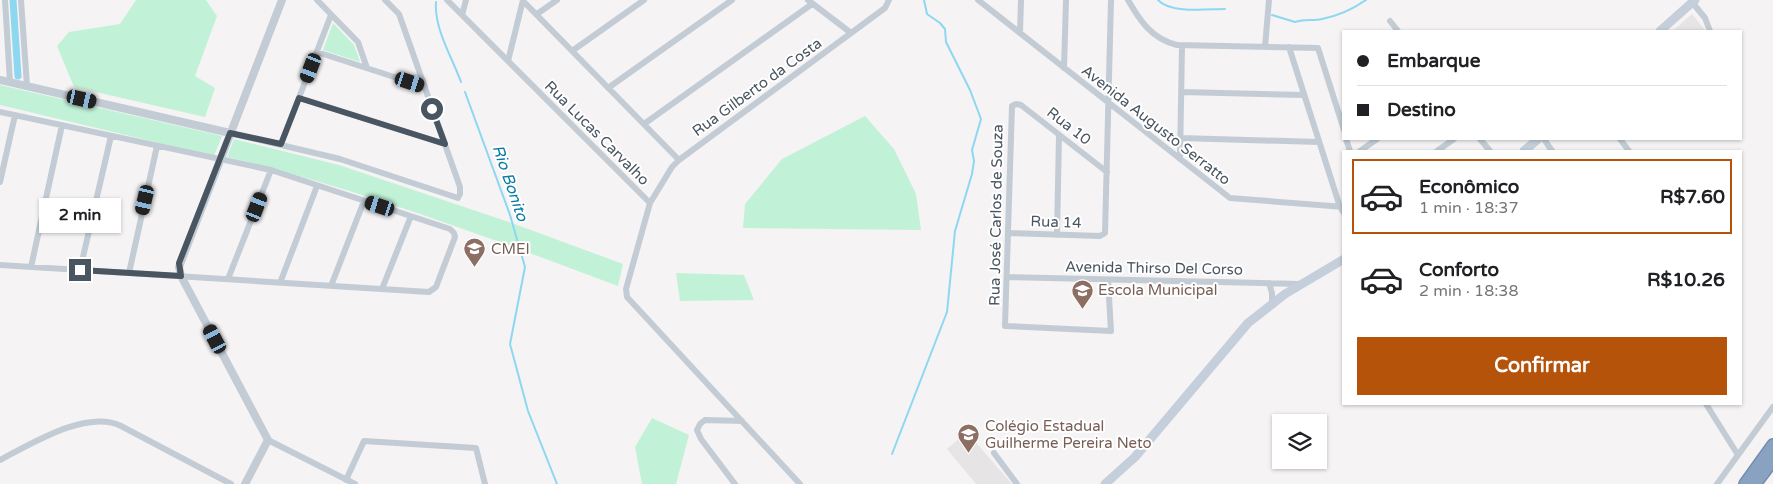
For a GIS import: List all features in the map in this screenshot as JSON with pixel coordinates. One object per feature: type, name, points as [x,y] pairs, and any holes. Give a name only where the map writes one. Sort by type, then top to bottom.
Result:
[{"type":"highway","points":[[1745,484],[1773,445]]},
{"type":"highway","points":[[1755,484],[1773,460]]},
{"type":"main road","points":[[1661,30],[1694,1]]},
{"type":"main road","points":[[1525,150],[1537,140]]},
{"type":"main road","points":[[1105,484],[1135,457],[1240,332],[1272,304],[1301,284],[1342,260]]},
{"type":"street","points":[[5,0],[10,82]]},
{"type":"street","points":[[21,0],[27,86]]},
{"type":"street","points":[[282,0],[179,263],[181,276],[268,440],[355,484]]},
{"type":"street","points":[[317,0],[358,42],[367,68]]},
{"type":"street","points":[[0,80],[340,159],[458,198],[460,190],[399,14],[386,0]]},
{"type":"street","name":"Rua Lucas Carvalho","points":[[447,0],[650,203],[626,289],[627,297],[800,484]]},
{"type":"street","points":[[462,15],[466,0]]},
{"type":"street","points":[[523,0],[679,160]]},
{"type":"street","points":[[508,61],[523,0]]},
{"type":"street","points":[[537,14],[557,0]]},
{"type":"street","points":[[572,51],[644,0]]},
{"type":"street","points":[[608,88],[732,0]]},
{"type":"street","name":"Rua Gilberto da Costa","points":[[650,203],[672,167],[679,160],[885,8],[890,0]]},
{"type":"street","name":"Avenida Augusto Serratto","points":[[978,0],[1230,198],[1342,209]]},
{"type":"street","points":[[1020,33],[1021,0]]},
{"type":"street","points":[[1064,68],[1066,0]]},
{"type":"street","points":[[1107,172],[1112,0]]},
{"type":"street","points":[[1128,0],[1141,22],[1152,33],[1164,41],[1182,46],[1318,48],[1342,124]]},
{"type":"street","points":[[1265,47],[1269,0]]},
{"type":"street","points":[[1694,1],[1705,18],[1710,30]]},
{"type":"street","points":[[644,124],[810,2],[851,33]]},
{"type":"street","points":[[281,144],[331,15]]},
{"type":"street","points":[[1390,21],[1397,30]]},
{"type":"street","points":[[1180,159],[1182,46]]},
{"type":"street","points":[[1289,48],[1342,209]]},
{"type":"street","points":[[317,52],[425,87]]},
{"type":"street","points":[[1181,92],[1304,95]]},
{"type":"street","points":[[299,98],[445,144]]},
{"type":"street","name":"Rua 10","points":[[1014,104],[1022,105],[1107,172]]},
{"type":"street","name":"Rua José Carlos de Souza","points":[[1014,104],[1011,110],[1006,326],[1111,331],[1108,280]]},
{"type":"street","points":[[1337,110],[1342,106]]},
{"type":"street","points":[[0,112],[271,170],[450,229],[454,232],[455,237],[432,291],[0,265]]},
{"type":"street","points":[[0,182],[15,115]]},
{"type":"street","points":[[31,267],[62,125]]},
{"type":"street","points":[[1057,235],[1059,135]]},
{"type":"street","points":[[80,270],[111,136]]},
{"type":"street","points":[[1180,138],[1319,142]]},
{"type":"street","points":[[1361,150],[1376,140]]},
{"type":"street","points":[[1438,150],[1453,140]]},
{"type":"street","points":[[1481,140],[1489,150]]},
{"type":"street","points":[[129,273],[157,146]]},
{"type":"street","points":[[228,279],[271,170]]},
{"type":"street","name":"Rua 14","points":[[1008,233],[1104,235],[1107,172]]},
{"type":"street","points":[[280,283],[317,186]]},
{"type":"street","points":[[331,286],[364,201]]},
{"type":"street","points":[[382,289],[411,216]]},
{"type":"street","name":"Avenida Thirso Del Corso","points":[[1007,278],[1301,284]]},
{"type":"street","points":[[1269,283],[1272,293],[1272,304]]},
{"type":"street","points":[[1707,405],[1738,455]]},
{"type":"street","points":[[1717,484],[1773,407]]},
{"type":"street","points":[[0,460],[27,445],[55,433],[102,420],[121,426],[231,484]]},
{"type":"street","points":[[735,484],[701,439],[698,427],[702,422],[708,420],[742,421]]},
{"type":"street","points":[[245,484],[268,440]]},
{"type":"street","points":[[346,480],[364,441],[476,448],[485,484]]},
{"type":"street","points":[[994,453],[1016,484]]},
{"type":"shaded area","points":[[1692,14],[1705,30],[1674,30]]},
{"type":"shaded area","name":"Colégio Estadual Guilherme Pereira Neto","points":[[967,432],[1012,484],[976,484],[947,449]]},
{"type":"green space","points":[[136,0],[206,0],[217,16],[195,76],[215,88],[205,117],[74,87],[57,46],[69,32],[120,24]]},
{"type":"green space","points":[[333,23],[354,45],[360,62],[323,50]]},
{"type":"green space","points":[[0,85],[222,136],[214,156],[0,105]]},
{"type":"green space","points":[[865,116],[894,149],[916,194],[921,230],[743,228],[745,204],[782,159]]},
{"type":"green space","points":[[234,139],[339,165],[509,222],[623,264],[618,286],[425,215],[327,184],[227,157]]},
{"type":"green space","points":[[676,273],[744,275],[754,300],[680,301]]},
{"type":"green space","points":[[652,418],[689,435],[676,484],[642,484],[635,447]]},
{"type":"waterway","points":[[13,0],[18,76]]},
{"type":"waterway","points":[[892,454],[947,312],[955,231],[972,174],[974,161],[972,150],[981,119],[970,90],[946,42],[945,29],[927,14],[924,0]]},
{"type":"waterway","points":[[1158,0],[1180,9],[1225,9]]},
{"type":"waterway","points":[[1272,15],[1295,22],[1319,20],[1345,12],[1366,0]]},
{"type":"waterway","name":"Rio Bonito","points":[[436,2],[436,12],[444,43],[461,82]]},
{"type":"waterway","name":"Rio Bonito","points":[[465,92],[510,215],[525,267],[510,344],[528,411],[557,484]]},
{"type":"place","name":"CMEI","points":[[475,268]]},
{"type":"place","name":"Escola Municipal","points":[[1082,309]]},
{"type":"place","name":"Colégio Estadual Guilherme Pereira Neto","points":[[969,454]]},
{"type":"route","points":[[80,270],[181,276],[179,263],[230,133],[281,144],[299,98],[445,144],[432,109]]}]
